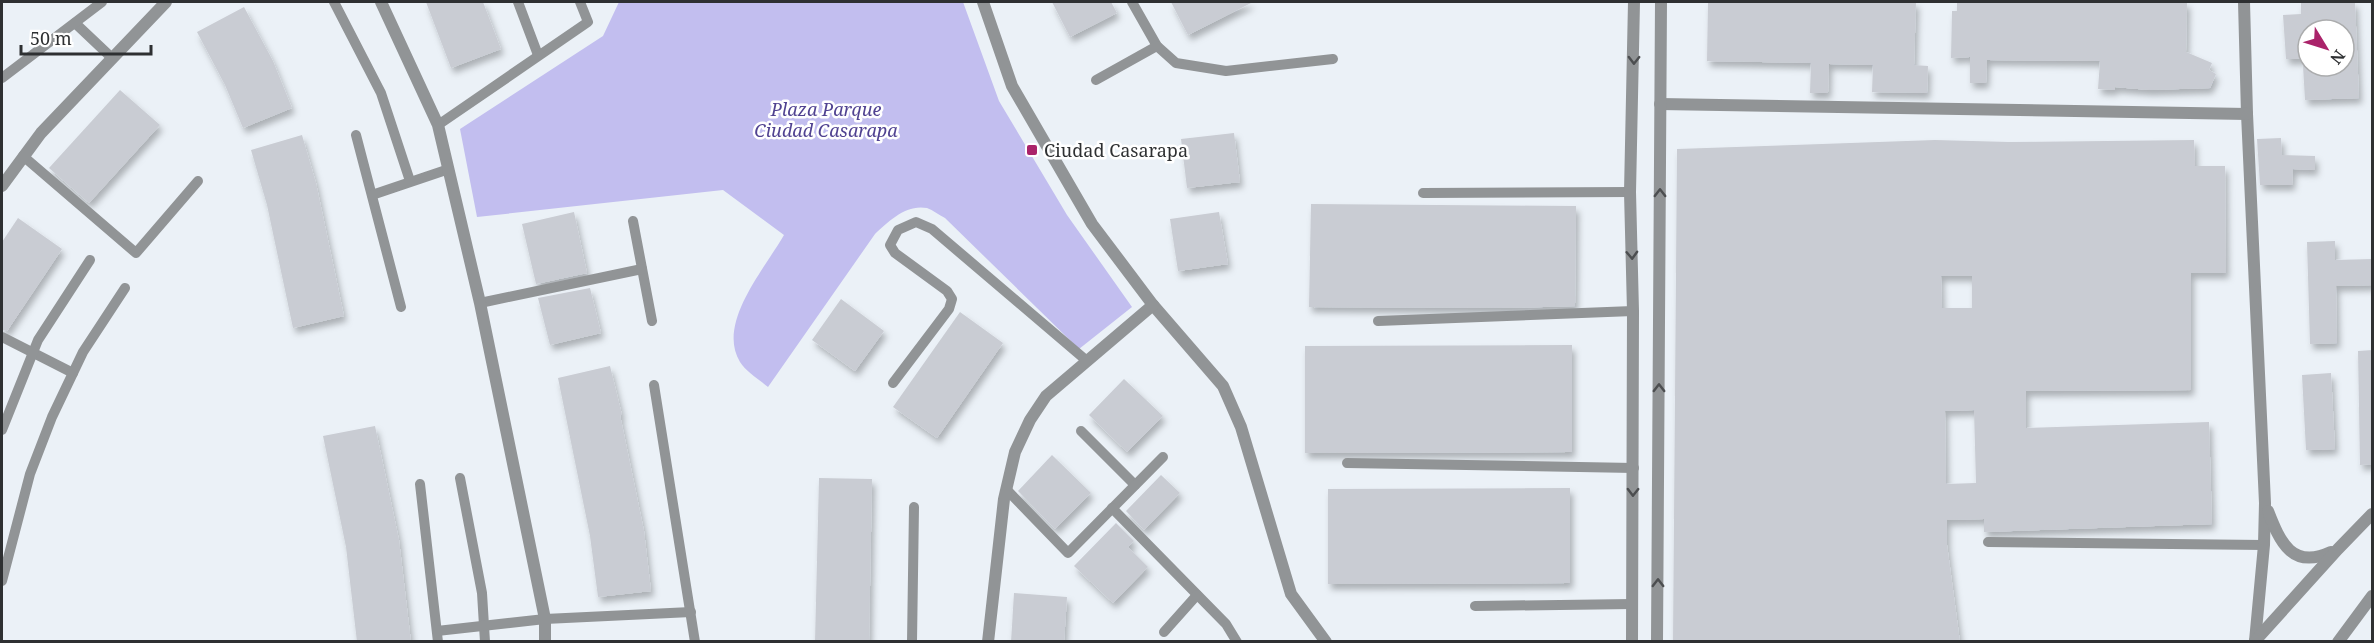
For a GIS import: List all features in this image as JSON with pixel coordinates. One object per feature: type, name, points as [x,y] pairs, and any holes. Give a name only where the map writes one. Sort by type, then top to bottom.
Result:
[{"type":"street","points":[[2,186],[41,133],[166,2]]},
{"type":"street","points":[[381,2],[438,125],[480,303],[545,619],[545,642]]},
{"type":"street","points":[[983,2],[1012,86],[1092,224],[1153,305],[1222,386],[1241,427],[1291,594],[1326,642]]},
{"type":"street","points":[[1632,642],[1634,468],[1630,192],[1634,2]]},
{"type":"street","points":[[1657,642],[1661,2]]},
{"type":"street","points":[[2244,2],[2265,503],[2264,545],[2255,641]]},
{"type":"street","points":[[1660,104],[2247,114]]},
{"type":"street","points":[[988,642],[1006,489],[1014,452],[1030,420],[1046,396],[1153,305]]},
{"type":"street","points":[[2265,503],[2278,538],[2288,550],[2301,557],[2319,558],[2338,549]]},
{"type":"street","points":[[2255,641],[2338,549],[2373,514]]},
{"type":"street","points":[[2338,642],[2373,596]]},
{"type":"lane","points":[[2,78],[102,2]]},
{"type":"lane","points":[[334,2],[381,93],[410,182]]},
{"type":"lane","points":[[518,2],[538,55]]},
{"type":"lane","points":[[438,125],[588,21],[580,2]]},
{"type":"lane","points":[[1132,2],[1156,46],[1176,63],[1226,71],[1333,59]]},
{"type":"lane","points":[[75,23],[112,58]]},
{"type":"lane","points":[[1095,80],[1156,46]]},
{"type":"lane","points":[[356,135],[401,308]]},
{"type":"lane","points":[[23,156],[136,253],[198,181]]},
{"type":"lane","points":[[372,195],[448,169]]},
{"type":"lane","points":[[1423,193],[1630,192]]},
{"type":"lane","points":[[633,221],[652,321]]},
{"type":"lane","points":[[893,383],[949,309],[952,299],[947,291],[895,253],[890,245],[898,230],[916,222],[932,229],[1087,361]]},
{"type":"lane","points":[[2,430],[38,340],[90,260]]},
{"type":"lane","points":[[480,303],[642,269]]},
{"type":"lane","points":[[2,581],[30,474],[52,417],[83,352],[125,288]]},
{"type":"lane","points":[[1378,321],[1633,311]]},
{"type":"lane","points":[[2,337],[74,373]]},
{"type":"lane","points":[[654,385],[695,642]]},
{"type":"lane","points":[[1081,431],[1136,485]]},
{"type":"lane","points":[[1006,489],[1068,553],[1163,457]]},
{"type":"lane","points":[[1347,464],[1634,468]]},
{"type":"lane","points":[[460,478],[482,593],[485,642]]},
{"type":"lane","points":[[420,484],[438,637],[484,626],[545,619],[691,612]]},
{"type":"lane","points":[[912,642],[914,507]]},
{"type":"lane","points":[[1112,508],[1226,624],[1237,642]]},
{"type":"lane","points":[[1988,542],[2264,545]]},
{"type":"lane","points":[[1164,632],[1197,595]]},
{"type":"lane","points":[[1475,606],[1632,604]]},
{"type":"green space","name":"Plaza Parque Ciudad Casarapa","points":[[619,2],[963,2],[999,101],[1067,215],[1132,307],[1079,349],[945,218],[932,210],[919,207],[898,215],[875,234],[768,387],[740,362],[734,347],[734,330],[746,296],[784,235],[723,190],[477,217],[460,129],[603,36]]},
{"type":"building","points":[[426,2],[483,2],[501,49],[451,68]]},
{"type":"building","points":[[1052,2],[1111,2],[1117,13],[1070,37]]},
{"type":"building","points":[[1171,2],[1253,2],[1188,35]]},
{"type":"building","points":[[1708,2],[1916,2],[1914,65],[1928,66],[1927,93],[1872,92],[1873,65],[1829,64],[1828,93],[1810,93],[1811,63],[1707,61]]},
{"type":"building","points":[[1957,2],[2187,2],[2186,52],[2212,63],[2209,70],[2216,74],[2210,88],[2149,90],[2115,87],[2114,90],[2098,89],[2100,61],[1987,60],[1986,83],[1970,83],[1970,57],[1951,58],[1952,11],[1957,11]]},
{"type":"building","points":[[2301,2],[2355,2],[2356,18],[2296,18],[2296,59],[2286,59],[2283,15],[2301,14]]},
{"type":"building","points":[[244,7],[273,61],[292,108],[243,128],[225,85],[197,32]]},
{"type":"building","points":[[2356,26],[2359,98],[2305,100],[2304,78],[2356,78]]},
{"type":"building","points":[[120,90],[160,125],[89,203],[49,168]]},
{"type":"building","points":[[1234,133],[1240,182],[1187,188],[1181,139]]},
{"type":"building","points":[[302,135],[316,183],[344,316],[293,328],[267,205],[251,150]]},
{"type":"building","points":[[2281,138],[2282,155],[2315,156],[2315,170],[2293,169],[2292,185],[2260,185],[2257,139]]},
{"type":"building","points":[[1935,140],[2009,142],[2194,140],[2195,166],[2225,166],[2226,273],[2191,273],[2191,390],[2026,391],[2026,428],[2209,422],[2212,524],[1984,532],[1984,519],[1947,520],[1947,545],[1960,642],[1673,642],[1677,149]],"holes":[[[1941,276],[1972,276],[1972,308],[1942,308]],[[1974,410],[1976,483],[1946,484],[1945,411]]]},
{"type":"building","points":[[1311,204],[1576,206],[1575,306],[1309,307]]},
{"type":"building","points":[[574,212],[587,273],[536,284],[522,224]]},
{"type":"building","points":[[1219,212],[1228,264],[1178,271],[1170,219]]},
{"type":"building","points":[[18,218],[62,249],[7,331],[2,330],[2,242]]},
{"type":"building","points":[[2335,241],[2335,260],[2373,259],[2373,285],[2336,286],[2337,343],[2310,344],[2307,242]]},
{"type":"building","points":[[590,288],[601,333],[550,345],[538,298]]},
{"type":"building","points":[[841,299],[884,331],[855,371],[812,340]]},
{"type":"building","points":[[960,312],[1003,343],[937,438],[893,407]]},
{"type":"building","points":[[1572,345],[1572,452],[1305,453],[1305,346]]},
{"type":"building","points":[[2373,350],[2373,464],[2360,465],[2358,351]]},
{"type":"building","points":[[610,366],[622,415],[620,415],[644,531],[651,591],[598,597],[590,536],[558,378]]},
{"type":"building","points":[[2331,373],[2335,449],[2306,450],[2302,375]]},
{"type":"building","points":[[1124,379],[1163,416],[1127,452],[1089,415]]},
{"type":"building","points":[[375,426],[399,540],[411,642],[357,642],[346,547],[323,436]]},
{"type":"building","points":[[1052,455],[1091,493],[1055,529],[1018,491]]},
{"type":"building","points":[[1161,475],[1180,493],[1144,530],[1126,511]]},
{"type":"building","points":[[819,478],[872,479],[869,642],[815,642]]},
{"type":"building","points":[[1570,488],[1570,583],[1328,584],[1328,489]]},
{"type":"building","points":[[1116,523],[1134,541],[1128,547],[1148,567],[1113,603],[1074,566]]},
{"type":"building","points":[[1014,593],[1067,597],[1064,642],[1011,642]]},
{"type":"place","name":"Ciudad Casarapa","points":[[1032,150]]}]
